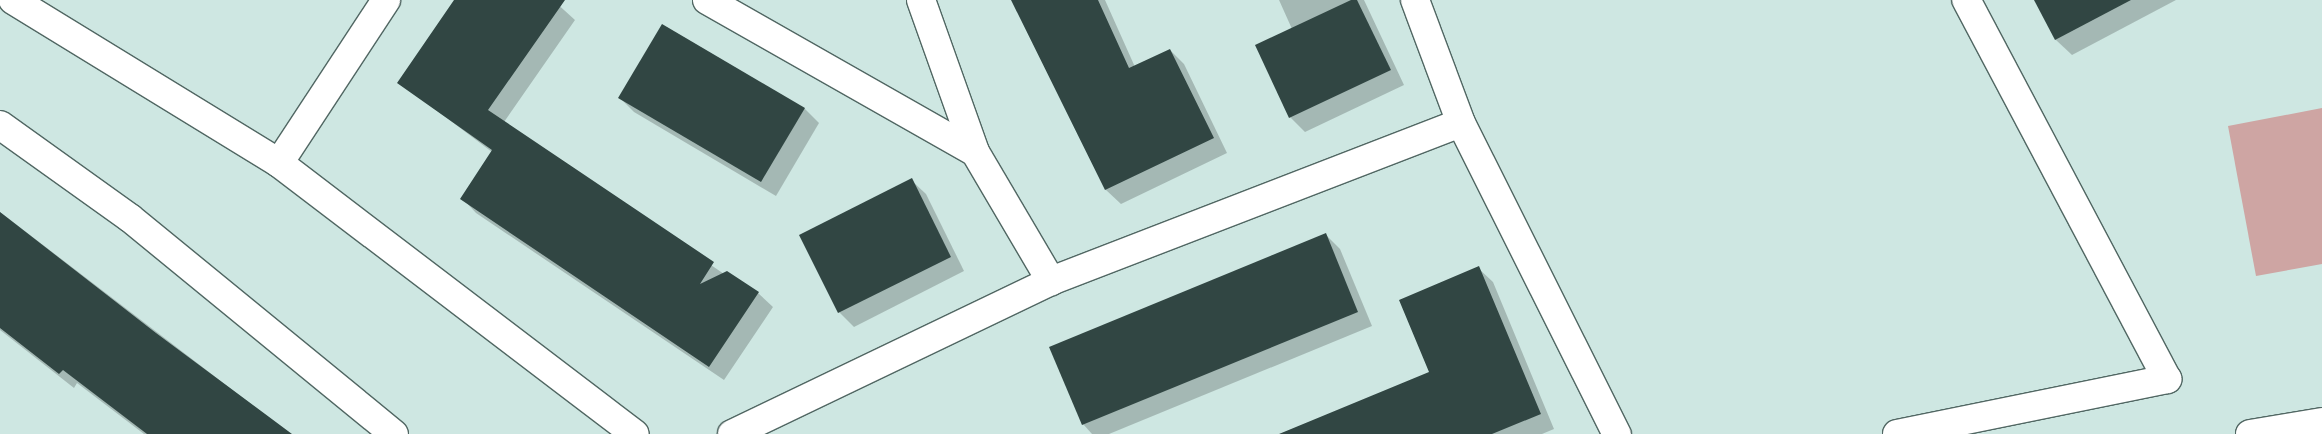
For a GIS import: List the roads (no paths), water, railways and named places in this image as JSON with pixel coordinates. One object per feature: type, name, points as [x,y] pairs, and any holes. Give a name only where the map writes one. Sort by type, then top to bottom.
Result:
[{"type":"street","points":[[13,0],[279,163],[635,434]]},
{"type":"street","points":[[279,163],[386,0]]},
{"type":"street","points":[[707,0],[975,152]]},
{"type":"street","points":[[921,0],[975,152],[1051,281]]},
{"type":"street","points":[[1416,0],[1461,123],[1618,434]]},
{"type":"street","points":[[1897,434],[2167,379],[1966,0]]},
{"type":"street","points":[[732,434],[1051,281],[1461,123]]},
{"type":"street","points":[[0,125],[130,218],[394,434]]},
{"type":"street","points":[[2250,434],[2322,422]]}]
